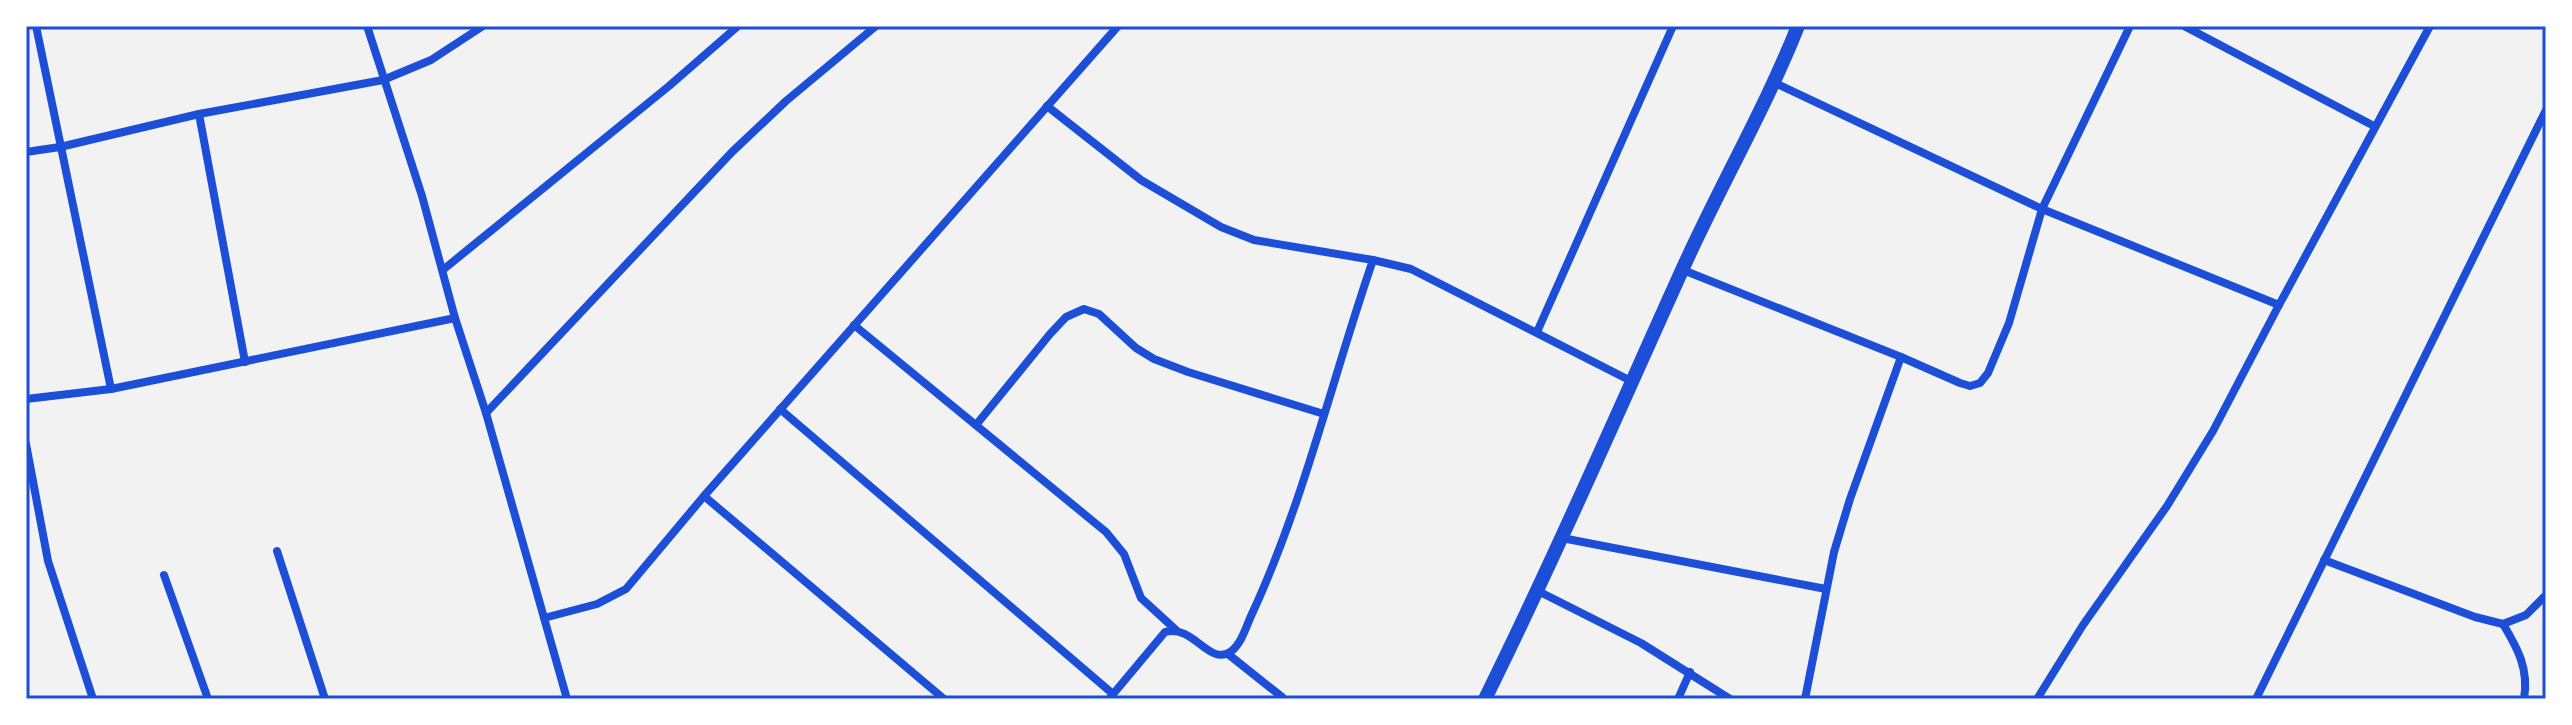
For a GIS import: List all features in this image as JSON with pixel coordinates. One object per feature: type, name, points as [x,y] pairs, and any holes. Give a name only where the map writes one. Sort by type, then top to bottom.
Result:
[{"type":"street","points":[[36,26],[111,389]]},
{"type":"street","points":[[367,26],[444,269],[455,318],[486,413],[567,699]]},
{"type":"street","points":[[26,152],[60,147],[199,114],[383,80],[431,60],[483,26]]},
{"type":"street","points":[[444,269],[738,26]]},
{"type":"street","points":[[486,413],[732,152],[786,101],[876,26]]},
{"type":"street","points":[[544,618],[597,604],[626,589],[780,409],[1118,26]]},
{"type":"street","points":[[1537,332],[1673,26]]},
{"type":"street","points":[[1485,699],[1538,591],[1723,183],[1775,83],[1798,26]]},
{"type":"street","points":[[1683,270],[1960,383],[1970,386],[1980,383],[1988,373],[2009,323],[2042,209],[2130,26]]},
{"type":"street","points":[[2184,26],[2374,126]]},
{"type":"street","points":[[2037,699],[2083,625],[2167,506],[2206,444],[2430,26]]},
{"type":"street","points":[[1775,83],[2042,209],[2279,305]]},
{"type":"street","points":[[1047,106],[1141,180],[1221,227],[1254,240],[1411,269],[1633,382]]},
{"type":"street","points":[[2256,699],[2546,110]]},
{"type":"street","points":[[199,114],[245,362]]},
{"type":"street","points":[[1228,654],[1244,631],[1290,526],[1373,260]]},
{"type":"street","points":[[976,425],[1058,325],[1076,310],[1084,309],[1099,314],[1136,348],[1154,359],[1324,414]]},
{"type":"street","points":[[26,399],[111,389],[455,318]]},
{"type":"street","points":[[854,325],[1106,532],[1124,554],[1141,598],[1176,630]]},
{"type":"street","points":[[1805,699],[1826,589],[1850,499],[1901,357]]},
{"type":"street","points":[[780,409],[1111,697],[1160,637],[1165,632],[1176,630],[1215,654],[1228,654],[1282,697],[1280,699]]},
{"type":"street","points":[[26,444],[48,561],[93,699]]},
{"type":"street","points":[[704,496],[944,699]]},
{"type":"street","points":[[1562,538],[1826,589]]},
{"type":"street","points":[[277,551],[325,699]]},
{"type":"street","points":[[2324,560],[2475,617],[2503,624],[2526,615],[2546,595]]},
{"type":"street","points":[[164,575],[208,699]]},
{"type":"street","points":[[1538,591],[1641,643],[1730,699]]},
{"type":"street","points":[[2503,624],[2522,658],[2524,699]]},
{"type":"street","points":[[1678,699],[1690,672]]}]
